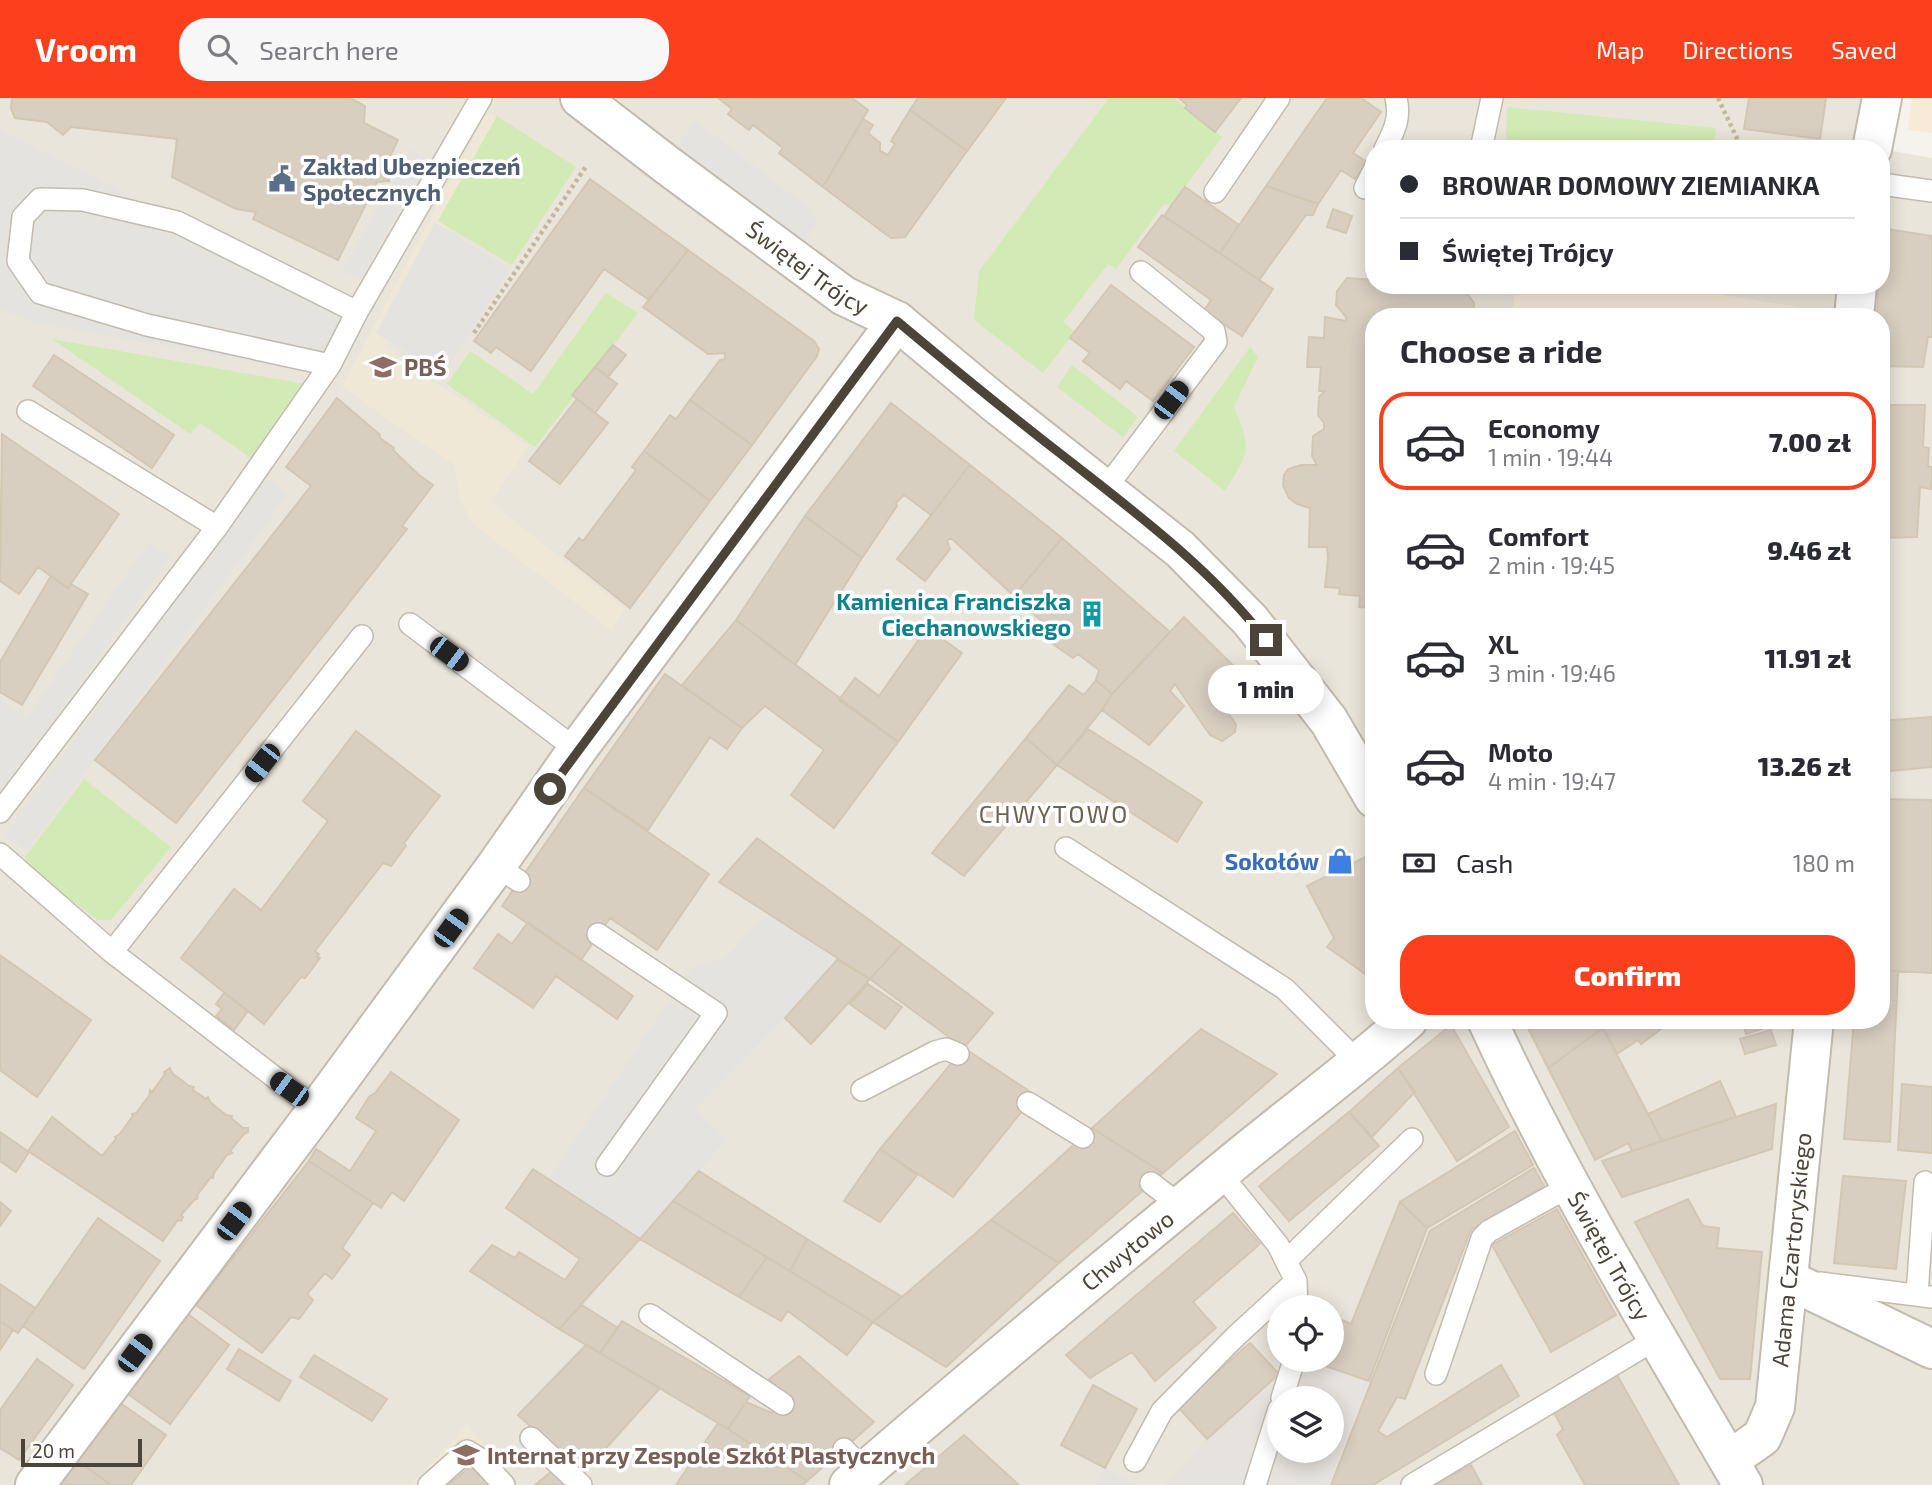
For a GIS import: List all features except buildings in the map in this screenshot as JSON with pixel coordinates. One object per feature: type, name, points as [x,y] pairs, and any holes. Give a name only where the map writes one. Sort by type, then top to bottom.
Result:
[{"type":"street","name":"Świętej Trójcy","points":[[580,98],[844,296],[897,321],[994,402],[1180,549],[1250,620],[1329,721],[1365,783]]},
{"type":"street","points":[[1874,140],[1882,98]]},
{"type":"street","points":[[35,1485],[317,1111],[508,873],[577,750],[897,321]]},
{"type":"street","name":"Chwytowo","points":[[852,1469],[986,1365],[1398,1029]]},
{"type":"street","name":"Świętej Trójcy","points":[[1491,1029],[1519,1088],[1656,1339],[1736,1473]]},
{"type":"street","name":"Adama Czartoryskiego","points":[[1736,1473],[1762,1437],[1775,1407],[1813,1029]]},
{"type":"street","points":[[1788,1280],[1932,1349]]},
{"type":"lane","points":[[0,812],[217,527],[330,365],[357,312],[481,98]]},
{"type":"lane","points":[[1215,192],[1279,98]]},
{"type":"lane","points":[[1390,140],[1397,125],[1399,108],[1396,98]]},
{"type":"lane","points":[[1483,140],[1492,98]]},
{"type":"lane","points":[[1890,185],[1932,191]]},
{"type":"lane","points":[[330,365],[147,325],[40,293],[18,261],[23,217],[40,199],[83,200],[177,222],[357,312]]},
{"type":"lane","points":[[1106,488],[1216,342],[1214,331],[1141,272]]},
{"type":"lane","points":[[28,411],[217,527]]},
{"type":"lane","points":[[410,624],[577,750]]},
{"type":"lane","points":[[113,952],[362,636]]},
{"type":"lane","points":[[1066,848],[1285,989],[1359,1063]]},
{"type":"lane","points":[[0,854],[113,952],[317,1111]]},
{"type":"lane","points":[[598,934],[716,1013],[607,1165]]},
{"type":"lane","points":[[862,1090],[935,1052],[946,1049],[958,1054]]},
{"type":"lane","points":[[1028,1103],[1083,1136]]},
{"type":"lane","points":[[1286,1261],[1412,1139]]},
{"type":"lane","points":[[1220,1173],[1278,1245],[1296,1281],[1297,1295]]},
{"type":"lane","points":[[1788,1280],[1925,1296],[1925,1182]]},
{"type":"lane","points":[[1151,1183],[1181,1206]]},
{"type":"lane","points":[[1436,1374],[1482,1238],[1489,1231],[1572,1185]]},
{"type":"lane","points":[[1135,1461],[1162,1411],[1235,1337],[1296,1281]]},
{"type":"lane","points":[[650,1315],[783,1404]]},
{"type":"lane","points":[[1412,1485],[1656,1339]]},
{"type":"lane","points":[[531,1438],[581,1485]]},
{"type":"lane","points":[[1255,1485],[1267,1447]]},
{"type":"lane","points":[[429,1485],[467,1451],[480,1459],[504,1485]]},
{"type":"path","points":[[1718,98],[1738,140]]},
{"type":"path","points":[[474,333],[587,165]]},
{"type":"shaded area","points":[[0,98],[1861,98],[1859,140],[1365,140],[1365,294],[1849,294],[1849,308],[1365,308],[1365,1029],[1890,1029],[1890,308],[1860,308],[1860,294],[1890,294],[1890,151],[1932,158],[1932,1485],[0,1485]]},
{"type":"shaded area","points":[[1912,98],[1932,98],[1932,133],[1908,130]]},
{"type":"shaded area","name":"PBŚ","points":[[487,111],[537,142],[495,147],[385,347],[529,446],[491,502],[624,609],[611,630],[473,524],[459,497],[455,466],[342,387]]},
{"type":"shaded area","points":[[696,121],[813,211],[817,224],[805,241],[677,146]]},
{"type":"shaded area","points":[[0,129],[141,201],[241,247],[357,312],[324,374],[41,324],[0,309]]},
{"type":"shaded area","points":[[409,149],[427,159],[361,280],[343,271]]},
{"type":"shaded area","points":[[435,222],[510,269],[443,375],[376,333]]},
{"type":"shaded area","points":[[1514,294],[1718,294],[1801,308],[1514,308]]},
{"type":"shaded area","points":[[265,477],[288,494],[27,852],[4,835]]},
{"type":"shaded area","points":[[149,542],[171,557],[0,795],[0,699],[27,717]]},
{"type":"shaded area","points":[[767,913],[837,960],[785,1018],[695,1109],[727,1139],[640,1239],[550,1177],[693,966],[725,958]]},
{"type":"shaded area","points":[[1279,1372],[1343,1372],[1369,1381],[1344,1444],[1344,1386],[1267,1386],[1267,1463],[1337,1463],[1328,1485],[1165,1485],[1207,1439]]},
{"type":"shaded area","name":"Internat przy Zespole Szkół Plastycznych","points":[[467,1425],[519,1485],[411,1485]]},
{"type":"shaded area","points":[[1105,1468],[1138,1485],[1096,1485]]},
{"type":"green space","points":[[1109,98],[1174,98],[1222,137],[1171,206],[1164,204],[1116,269],[1108,264],[1063,322],[1075,332],[1043,373],[974,320],[979,271]]},
{"type":"green space","points":[[1507,107],[1716,128],[1715,140],[1506,139]]},
{"type":"green space","points":[[497,116],[576,167],[512,265],[438,221]]},
{"type":"green space","points":[[606,293],[638,313],[535,447],[447,384],[470,351],[533,394]]},
{"type":"green space","points":[[52,339],[305,384],[256,461],[200,423],[190,434]]},
{"type":"green space","points":[[1250,347],[1258,357],[1234,407],[1244,433],[1245,451],[1239,468],[1225,491],[1174,451]]},
{"type":"green space","points":[[1072,365],[1138,417],[1123,437],[1057,387]]},
{"type":"green space","points":[[84,779],[171,847],[111,920],[98,920],[30,869],[25,857]]},
{"type":"place","name":"Zakład Ubezpieczeń Społecznych","points":[[282,179]]},
{"type":"place","name":"PBŚ","points":[[383,367]]},
{"type":"place","name":"Kamienica Franciszka Ciechanowskiego","points":[[1092,614]]},
{"type":"place","name":"Sokołów","points":[[1340,861]]},
{"type":"place","name":"Internat przy Zespole Szkół Plastycznych","points":[[466,1455]]},
{"type":"district","name":"CHWYTOWO","points":[[1054,813]]},
{"type":"route","points":[[550,789],[897,321],[994,402],[1180,549],[1250,620],[1266,640]]}]
